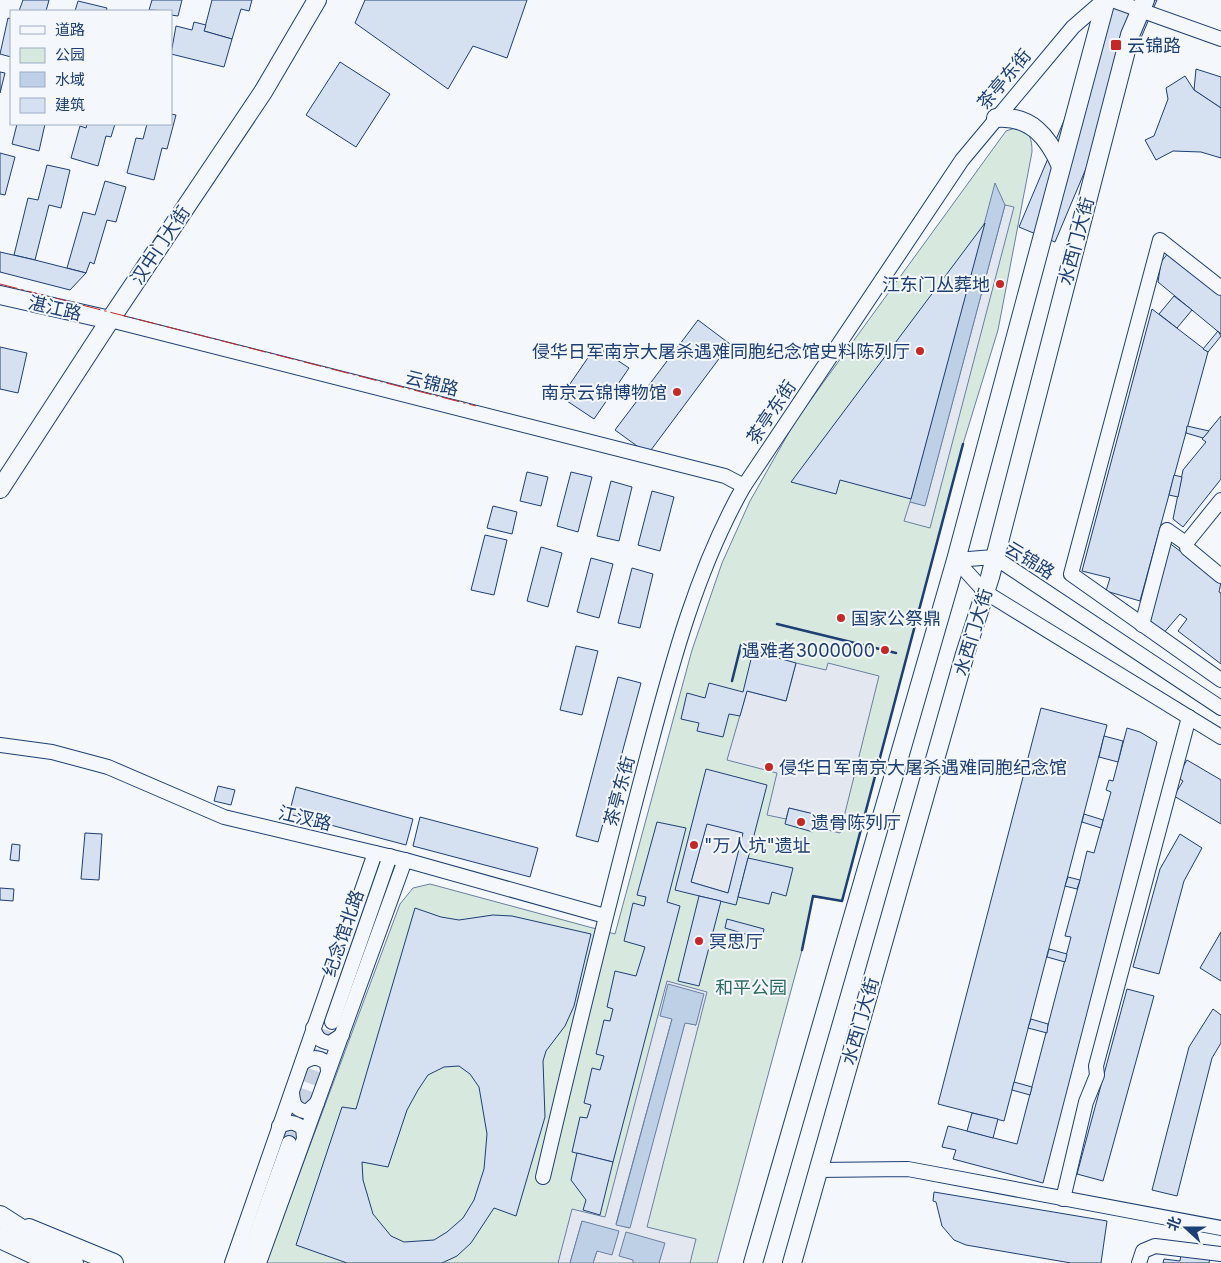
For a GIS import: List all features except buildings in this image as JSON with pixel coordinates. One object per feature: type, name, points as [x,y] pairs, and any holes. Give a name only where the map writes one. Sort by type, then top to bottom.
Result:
[{"type":"highway","points":[[0,1216],[73,1263]]},
{"type":"highway","points":[[0,1238],[54,1263]]},
{"type":"main road","name":"汉中门大街","points":[[0,489],[110,320],[263,92],[318,0]]},
{"type":"main road","name":"水西门大街","points":[[753,1263],[956,560],[1105,0]]},
{"type":"main road","name":"水西门大街","points":[[792,1263],[817,1170],[985,592],[1130,35],[1142,5]]},
{"type":"main road","points":[[996,118],[1010,117],[1025,121],[1038,129],[1049,142],[1061,166]]},
{"type":"main road","name":"湛江路","points":[[0,295],[110,320]]},
{"type":"main road","points":[[0,1216],[114,1263]]},
{"type":"street","name":"茶亭东街","points":[[543,1176],[605,916],[676,648],[726,516],[744,486],[962,160],[1073,27],[1105,0]]},
{"type":"street","points":[[1112,0],[1142,5],[1221,39]]},
{"type":"street","points":[[1221,288],[1160,240],[1071,574],[1221,680]]},
{"type":"street","name":"云锦路","points":[[110,320],[715,474],[744,486]]},
{"type":"street","points":[[1187,544],[1221,500]]},
{"type":"street","points":[[1142,626],[1166,530],[1187,544],[1192,553],[1221,576]]},
{"type":"street","name":"云锦路","points":[[956,560],[994,557],[1221,708]]},
{"type":"street","points":[[956,560],[985,592],[1221,737]]},
{"type":"street","points":[[1063,1199],[1086,1102],[1096,1075],[1096,1066],[1189,718]]},
{"type":"street","name":"江汊路","points":[[0,745],[52,752],[108,767],[224,817],[375,852],[605,916]]},
{"type":"street","points":[[245,1263],[279,1126],[375,852]]},
{"type":"street","name":"纪念馆北路","points":[[332,1022],[390,856]]},
{"type":"street","points":[[245,1263],[304,1138],[405,860]]},
{"type":"street","points":[[314,1028],[318,1039],[323,1042],[330,1043],[342,1035]]},
{"type":"street","points":[[302,1064],[311,1057],[319,1058],[327,1063],[328,1071]]},
{"type":"street","points":[[292,1091],[293,1104],[296,1108],[307,1112],[317,1103]]},
{"type":"street","points":[[279,1126],[295,1122],[303,1128],[304,1138]]},
{"type":"street","points":[[245,1263],[289,1143]]},
{"type":"street","points":[[817,1170],[908,1169],[1221,1228]]},
{"type":"street","points":[[1139,1263],[1143,1251],[1155,1246],[1221,1254]]},
{"type":"green space","name":"侵华日军南京大屠杀遇难同胞纪念馆","points":[[1018,127],[1030,136],[1032,152],[998,330],[963,444],[842,901],[813,897],[802,950],[717,1263],[266,1263],[400,904],[413,888],[430,884],[615,934],[692,650],[722,563],[750,501],[796,420],[1006,131]]},
{"type":"shaded area","points":[[1005,205],[1014,207],[930,528],[904,521],[910,502],[925,505]]},
{"type":"shaded area","points":[[796,663],[826,670],[828,663],[879,676],[840,833],[815,827],[817,815],[789,808],[786,819],[767,815],[777,773],[727,760],[747,691],[786,701]]},
{"type":"shaded area","points":[[707,823],[744,833],[728,893],[691,882]]},
{"type":"shaded area","points":[[667,981],[707,992],[647,1227],[696,1239],[690,1263],[659,1263],[664,1243],[634,1260],[633,1263],[593,1263],[597,1251],[582,1221],[570,1263],[558,1263],[572,1209],[605,1217]],"holes":[[[672,1019],[685,1022],[629,1228],[616,1224]]]},
{"type":"water","points":[[995,183],[1005,205],[925,506],[910,502]]},
{"type":"water","points":[[668,984],[704,994],[696,1025],[685,1023],[630,1228],[616,1225],[672,1019],[660,1016]]},
{"type":"water","points":[[582,1221],[619,1231],[612,1255],[597,1251],[593,1263],[570,1263]]},
{"type":"water","points":[[626,1232],[665,1243],[659,1263],[633,1263],[633,1260],[619,1256]]},
{"type":"tunnel","points":[[289,1143],[332,1022]]},
{"type":"wall","points":[[802,950],[813,896],[842,901],[963,444]]},
{"type":"wall","points":[[777,624],[896,653]]},
{"type":"wall","points":[[732,681],[741,645]]},
{"type":"power","points":[[0,284],[476,406]]},
{"type":"place","name":"云锦路","points":[[1116,45]]},
{"type":"place","name":"江东门丛葬地","points":[[1000,284]]},
{"type":"place","name":"侵华日军南京大屠杀遇难同胞纪念馆史料陈列厅","points":[[920,351]]},
{"type":"place","name":"南京云锦博物馆","points":[[677,392]]},
{"type":"place","name":"国家公祭鼎","points":[[841,618]]},
{"type":"place","name":"遇难者3000000","points":[[885,650]]},
{"type":"place","name":"侵华日军南京大屠杀遇难同胞纪念馆","points":[[769,767]]},
{"type":"place","name":"遗骨陈列厅","points":[[801,822]]},
{"type":"place","name":"\"万人坑\"遗址","points":[[694,845]]},
{"type":"place","name":"冥思厅","points":[[699,941]]},
{"type":"park label","name":"和平公园","points":[[751,987]]}]
